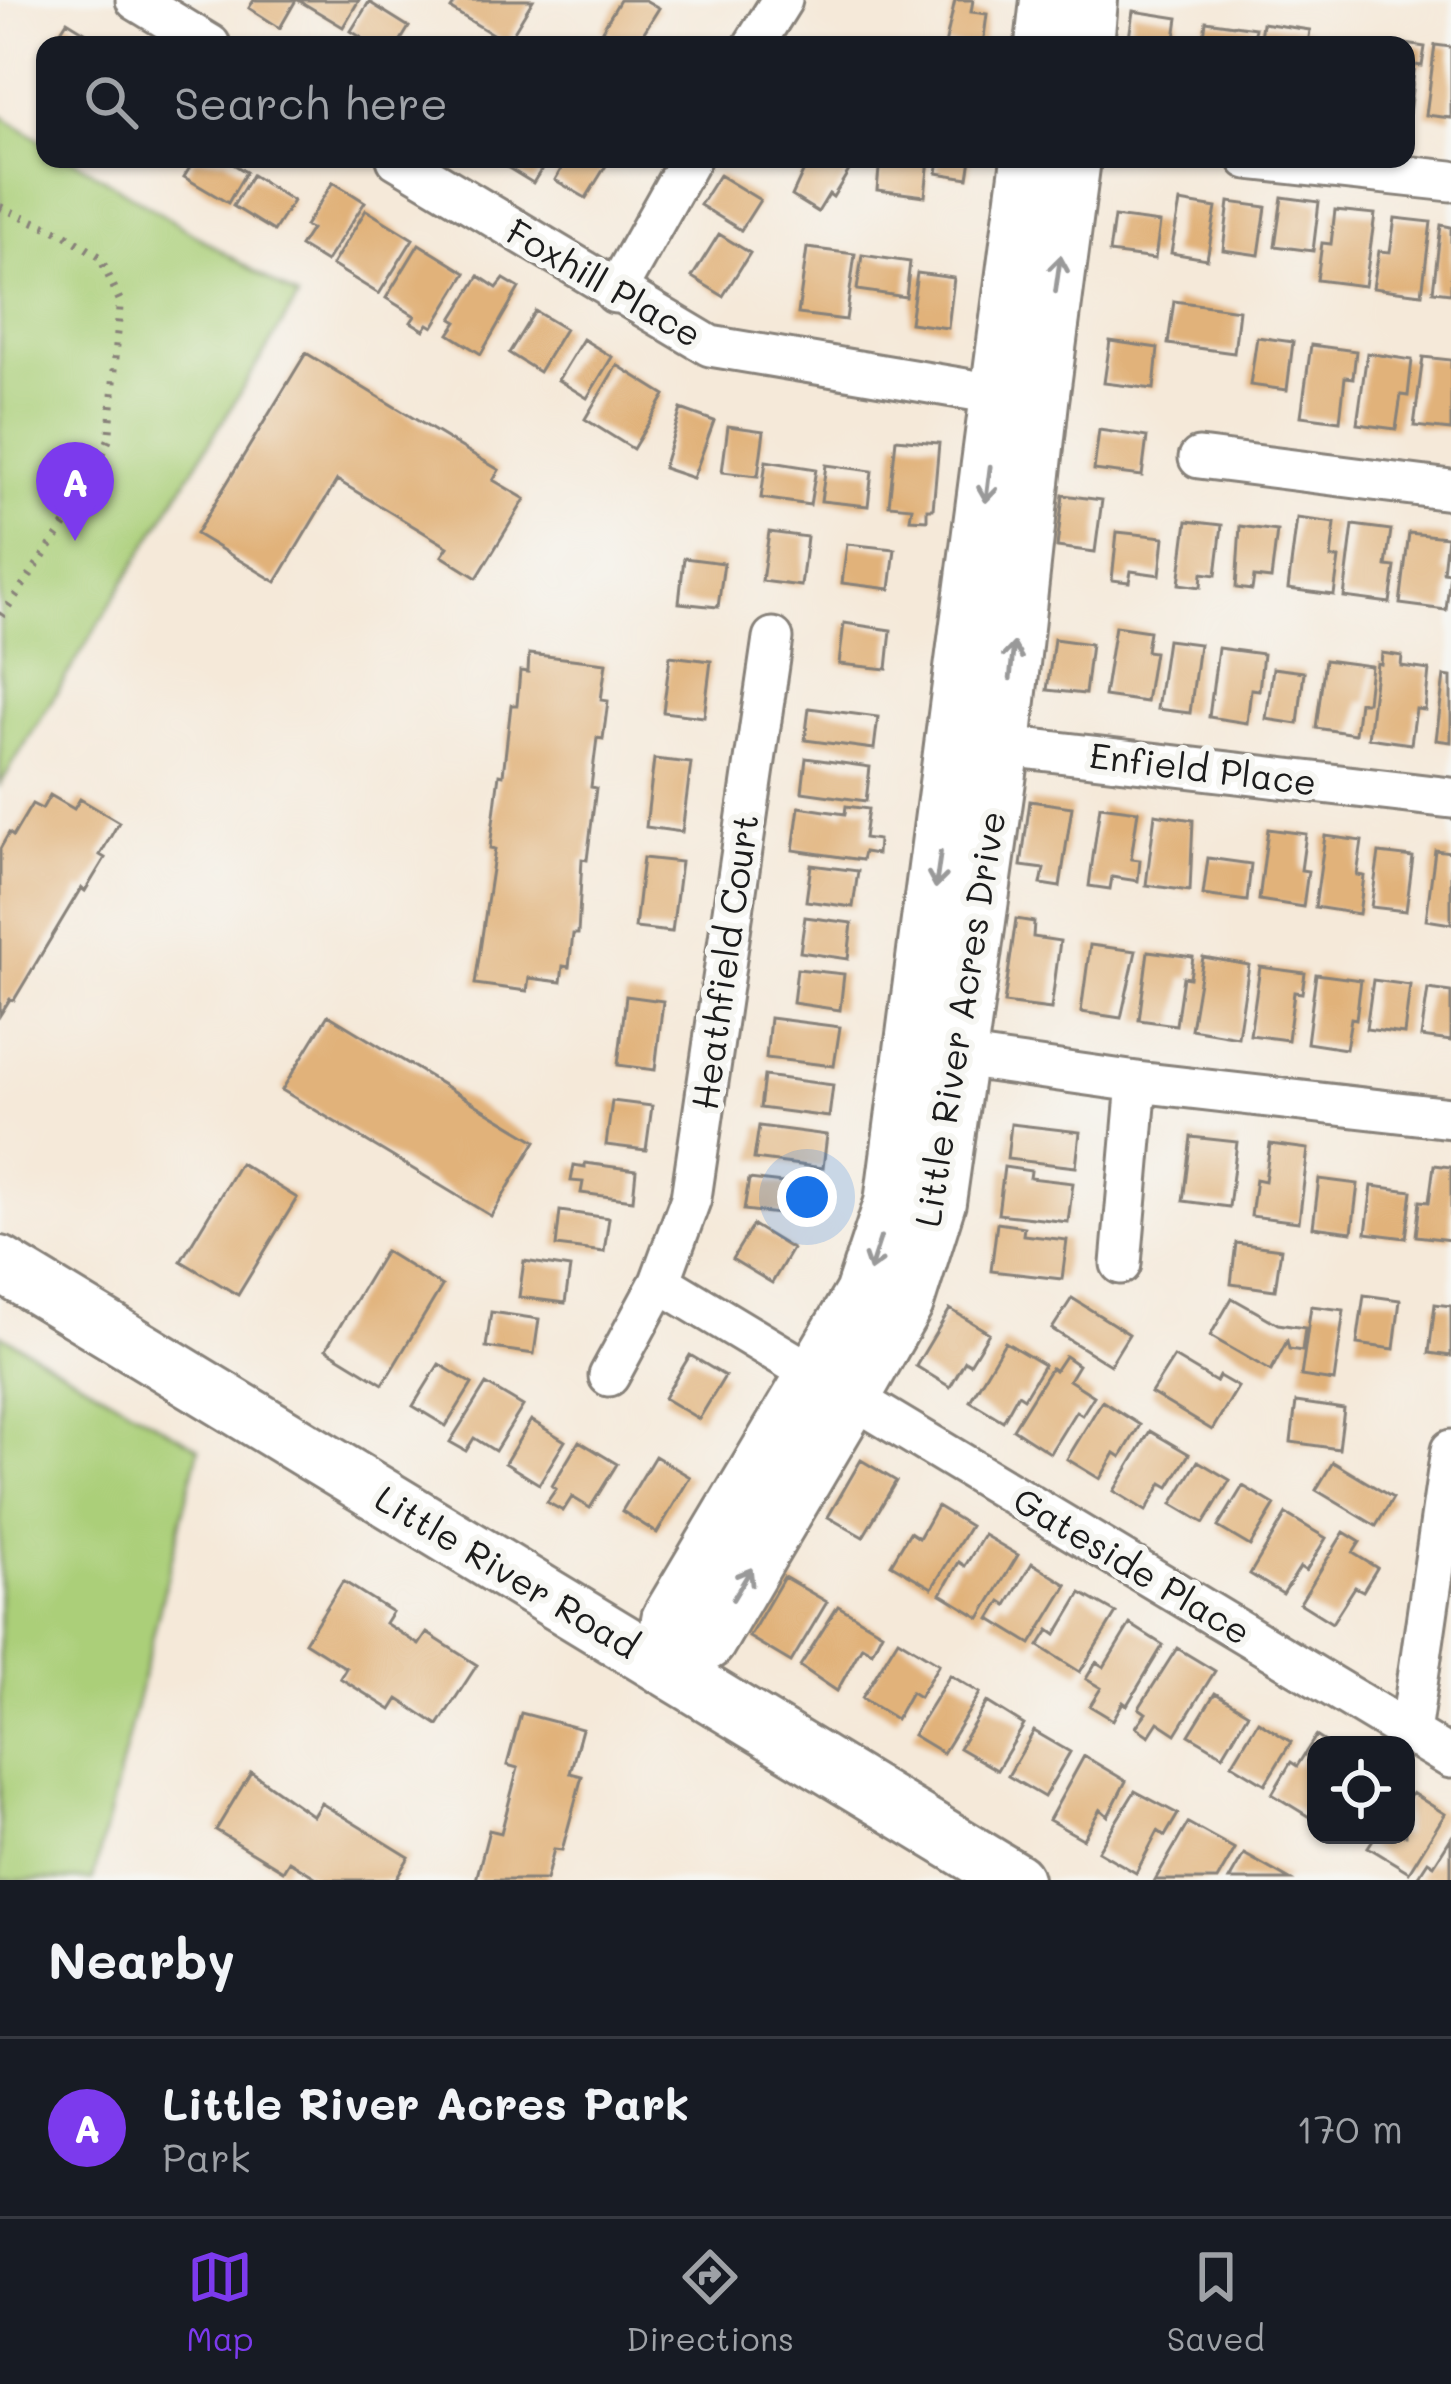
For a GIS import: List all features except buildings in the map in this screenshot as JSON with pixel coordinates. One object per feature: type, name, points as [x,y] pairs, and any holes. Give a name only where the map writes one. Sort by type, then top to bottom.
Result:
[{"type":"street","points":[[136,0],[195,36]]},
{"type":"street","points":[[764,36],[782,0]]},
{"type":"street","points":[[1044,36],[1048,0]]},
{"type":"street","points":[[1087,36],[1090,0]]},
{"type":"street","name":"Foxhill Place","points":[[412,168],[710,346],[1020,398]]},
{"type":"street","points":[[615,292],[685,168]]},
{"type":"street","name":"Little River Acres Drive","points":[[665,1668],[708,1642],[832,1386],[906,1303],[938,1202],[937,1053],[1020,398],[1029,168]]},
{"type":"street","name":"Little River Acres Drive","points":[[1020,398],[1071,168]]},
{"type":"street","points":[[1331,168],[1451,181]]},
{"type":"street","points":[[1199,458],[1451,490]]},
{"type":"street","name":"Heathfield Court","points":[[609,1376],[660,1282],[691,1198],[772,638]]},
{"type":"street","name":"Enfield Place","points":[[979,742],[1451,798]]},
{"type":"street","points":[[937,1053],[1137,1082],[1451,1118]]},
{"type":"street","points":[[1121,1264],[1137,1082]]},
{"type":"street","name":"Little River Road","points":[[0,1264],[1015,1880]]},
{"type":"street","points":[[660,1282],[832,1386]]},
{"type":"street","name":"Gateside Place","points":[[832,1386],[1451,1758]]},
{"type":"street","points":[[1410,1733],[1451,1450]]},
{"type":"path","points":[[0,207],[100,257],[120,301],[110,440],[81,502],[0,618]]},
{"type":"green space","points":[[0,115],[36,137],[36,168],[87,168],[298,298],[0,785]]},
{"type":"green space","points":[[0,1334],[199,1448],[93,1880],[0,1880]]},
{"type":"place","name":"Little River Acres Park","points":[[75,541]]}]
